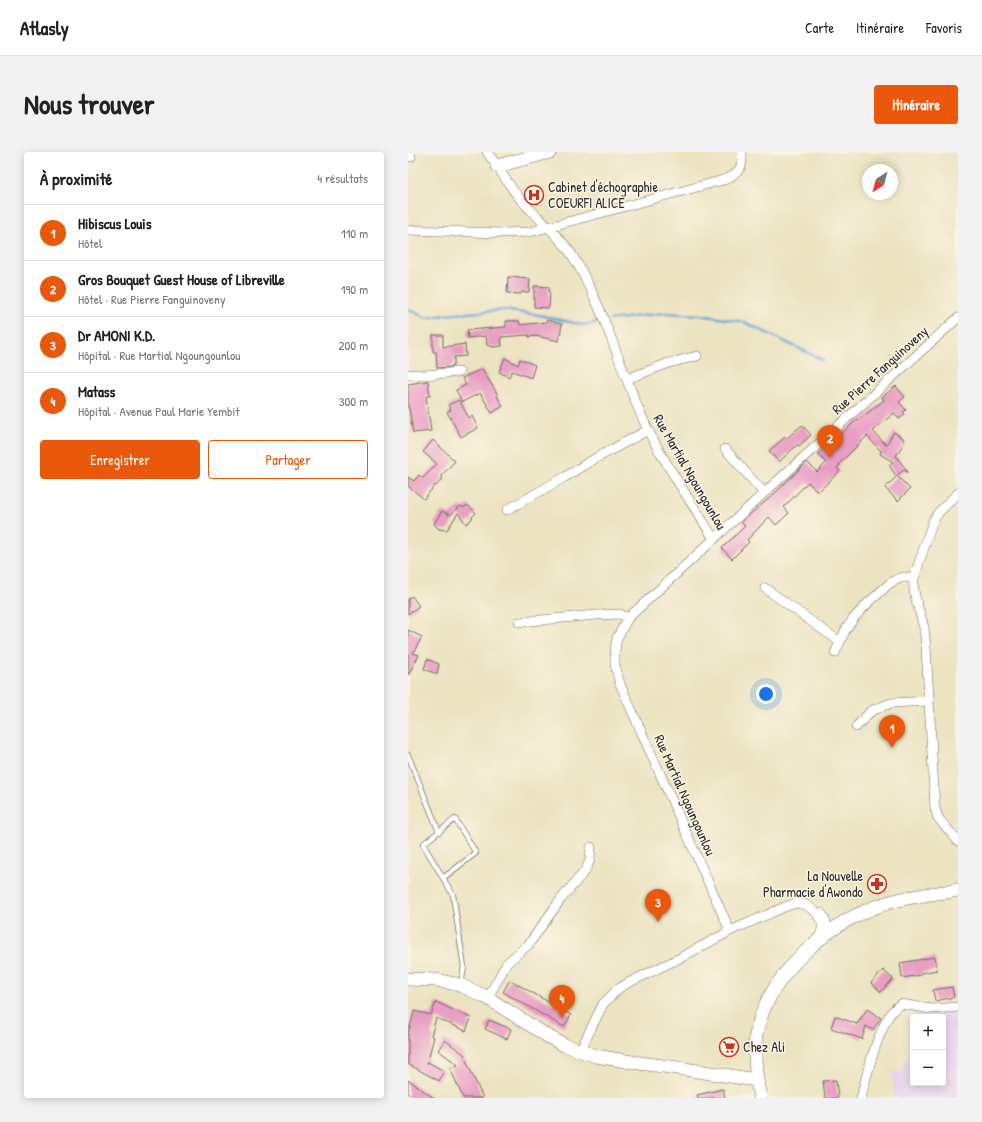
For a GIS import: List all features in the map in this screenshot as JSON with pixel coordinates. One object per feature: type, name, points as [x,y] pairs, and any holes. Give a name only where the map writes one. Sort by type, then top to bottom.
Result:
[{"type":"main road","points":[[497,166],[550,152]]},
{"type":"main road","points":[[760,1098],[756,1080],[756,1034],[767,1002],[773,990],[788,970],[821,938],[842,922],[884,904],[904,898],[958,890]]},
{"type":"main road","points":[[820,915],[832,921],[842,922]]},
{"type":"main road","points":[[820,915],[824,919],[825,925],[821,938]]},
{"type":"main road","points":[[408,980],[436,980],[460,985],[487,999],[549,1037],[580,1051],[596,1056],[756,1080]]},
{"type":"street","name":"Rue Martial Ngoungounlou","points":[[487,152],[520,198],[546,227],[559,238],[571,253],[592,291],[648,430],[714,539],[628,618],[617,638],[615,665],[620,684],[730,931]]},
{"type":"street","points":[[408,230],[502,233],[530,232],[727,179],[739,171],[742,162],[742,152]]},
{"type":"street","name":"Rue Pierre Fanguinoveny","points":[[714,539],[958,318]]},
{"type":"street","points":[[627,379],[669,363],[697,356]]},
{"type":"street","points":[[408,374],[425,375],[459,372]]},
{"type":"street","points":[[507,510],[565,478],[588,462],[648,430]]},
{"type":"street","points":[[725,449],[764,493]]},
{"type":"street","points":[[958,493],[938,513],[914,578],[914,594],[924,627],[935,808],[938,818],[958,841]]},
{"type":"street","points":[[835,653],[854,618],[890,583],[902,578],[914,578]]},
{"type":"street","points":[[765,588],[840,642]]},
{"type":"street","points":[[519,622],[620,614],[628,618]]},
{"type":"street","points":[[856,727],[871,711],[891,703],[928,701]]},
{"type":"street","points":[[487,999],[507,963],[529,944],[561,899],[585,871],[590,860],[591,847]]},
{"type":"street","points":[[580,1051],[603,1004],[618,989],[628,982],[680,958],[730,931],[787,906],[797,903],[806,905],[820,915]]},
{"type":"street","points":[[861,1098],[876,1044],[887,1021],[897,1006],[901,1004],[932,1009],[958,1007]]},
{"type":"lane","points":[[408,755],[439,832]]},
{"type":"lane","points":[[443,878],[476,854],[456,819],[423,844],[443,878],[453,895],[464,967],[460,985]]},
{"type":"shaded area","points":[[958,1013],[958,1098],[895,1098],[892,1072],[902,1073],[910,1046],[910,1086],[946,1086],[946,1014],[920,1014]]},
{"type":"building","points":[[508,277],[530,279],[529,292],[522,292],[521,294],[507,293]]},
{"type":"building","points":[[534,286],[549,287],[549,308],[534,307]]},
{"type":"building","points":[[547,320],[562,324],[559,341],[536,336],[529,337],[529,335],[501,337],[502,346],[493,347],[487,345],[486,336],[468,338],[467,330],[506,327],[506,321],[519,321],[520,325],[546,322]]},
{"type":"building","points":[[433,335],[443,335],[443,347],[465,344],[466,356],[454,357],[454,365],[452,365],[452,367],[437,368],[436,352],[433,352]]},
{"type":"building","points":[[505,358],[518,365],[520,359],[535,365],[531,378],[512,371],[509,377],[499,372]]},
{"type":"building","points":[[482,369],[503,406],[492,413],[480,393],[462,402],[456,390],[466,385],[462,378]]},
{"type":"building","points":[[428,381],[430,396],[426,396],[431,431],[413,433],[408,408],[408,384]]},
{"type":"building","points":[[896,386],[905,397],[899,402],[906,410],[903,412],[905,414],[899,419],[894,413],[873,431],[886,445],[894,432],[903,438],[905,441],[896,456],[908,472],[904,470],[896,476],[889,465],[893,462],[880,454],[881,451],[867,436],[839,464],[840,465],[837,468],[840,471],[818,492],[808,482],[784,507],[789,513],[776,525],[769,517],[747,540],[749,542],[732,559],[722,548],[745,526],[741,522],[773,495],[807,462],[817,472],[826,463],[818,454],[858,419],[859,420],[884,400],[882,397]]},
{"type":"building","points":[[459,400],[469,418],[472,416],[478,428],[461,437],[447,412],[451,410],[448,405]]},
{"type":"building","points":[[802,425],[811,435],[799,446],[797,445],[779,462],[769,451]]},
{"type":"building","points":[[433,440],[455,461],[441,476],[443,478],[436,486],[435,485],[424,499],[408,486],[408,477],[414,481],[419,475],[423,478],[437,464],[423,452]]},
{"type":"building","points":[[897,476],[910,489],[898,501],[885,488]]},
{"type":"building","points":[[468,505],[476,513],[466,524],[458,513],[447,530],[439,529],[434,524],[442,511],[450,515],[461,506],[463,508]]},
{"type":"building","points":[[412,596],[419,606],[408,614],[408,599]]},
{"type":"building","points":[[408,630],[422,637],[413,653],[419,655],[408,675]]},
{"type":"building","points":[[427,659],[439,664],[437,674],[424,669]]},
{"type":"building","points":[[935,957],[937,970],[921,973],[921,975],[902,978],[900,963]]},
{"type":"building","points":[[883,970],[893,979],[881,992],[871,983]]},
{"type":"building","points":[[510,980],[571,1015],[564,1027],[503,992]]},
{"type":"building","points":[[952,987],[954,997],[935,1001],[933,990]]},
{"type":"building","points":[[436,1002],[471,1018],[466,1031],[436,1018],[431,1036],[434,1037],[427,1064],[428,1062],[444,1071],[439,1081],[408,1064],[408,1031],[414,1011],[431,1015]]},
{"type":"building","points":[[867,1009],[881,1018],[873,1030],[866,1026],[862,1039],[831,1028],[835,1016],[857,1024]]},
{"type":"building","points":[[489,1020],[511,1029],[507,1039],[485,1029]]},
{"type":"building","points":[[445,1040],[465,1055],[464,1056],[483,1098],[463,1098],[450,1068],[458,1065],[438,1050]]},
{"type":"building","points":[[408,1080],[434,1098],[408,1098]]},
{"type":"building","points":[[836,1080],[838,1098],[825,1098],[823,1081]]},
{"type":"building","points":[[723,1089],[725,1098],[698,1098],[697,1095]]},
{"type":"waterway","points":[[408,309],[426,318],[503,310],[539,315],[583,325],[599,322]]},
{"type":"waterway","points":[[610,320],[665,313],[701,315],[744,322],[823,360]]},
{"type":"place","name":"Cabinet d'échographie COEURFI ALICE","points":[[534,195]]},
{"type":"place","name":"Gros Bouquet Guest House of Libreville","points":[[830,458]]},
{"type":"place","name":"Hibiscus Louis","points":[[892,748]]},
{"type":"place","name":"La Nouvelle Pharmacie d'Awondo","points":[[877,884]]},
{"type":"place","name":"Dr AMONI K.D.","points":[[658,922]]},
{"type":"place","name":"Matass","points":[[562,1018]]},
{"type":"place","name":"Chez Ali","points":[[729,1047]]}]
